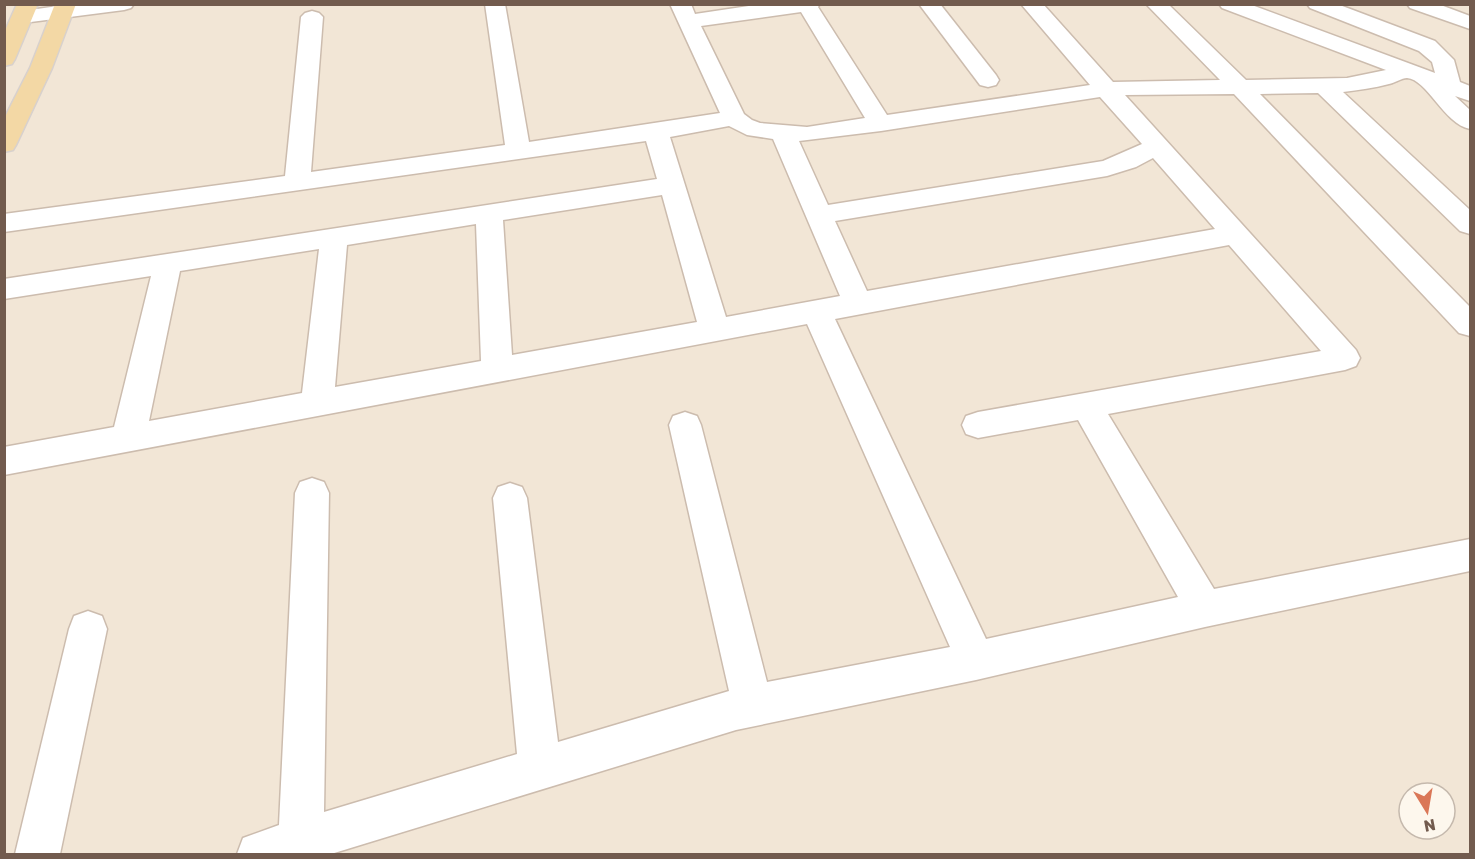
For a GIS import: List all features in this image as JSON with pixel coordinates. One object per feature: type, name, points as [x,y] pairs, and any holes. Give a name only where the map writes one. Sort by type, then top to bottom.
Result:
[{"type":"main road","points":[[4,145],[41,68],[65,8]]},
{"type":"main road","points":[[4,59],[26,11]]},
{"type":"street","points":[[26,11],[124,4]]},
{"type":"street","points":[[495,4],[518,152]]},
{"type":"street","points":[[929,4],[988,80]]},
{"type":"street","points":[[978,425],[1087,407],[1345,358],[1031,4]]},
{"type":"street","points":[[1156,4],[1240,87],[1470,325]]},
{"type":"street","points":[[1229,4],[1470,94]]},
{"type":"street","points":[[1317,4],[1427,46],[1443,60],[1439,82],[1443,98],[1470,123]]},
{"type":"street","points":[[1417,4],[1470,23]]},
{"type":"street","points":[[882,124],[808,5],[684,13],[734,118],[743,125],[756,130],[783,133],[807,134],[882,124],[1107,89],[1144,86],[1323,85],[1391,77],[1405,70]]},
{"type":"street","points":[[297,183],[312,16]]},
{"type":"street","points":[[1323,85],[1470,225]]},
{"type":"street","points":[[4,223],[518,152],[734,118]]},
{"type":"street","points":[[656,132],[715,331]]},
{"type":"street","points":[[783,133],[858,304]]},
{"type":"street","points":[[818,215],[1107,168],[1127,161],[1141,152],[1161,149]]},
{"type":"street","points":[[4,289],[672,185]]},
{"type":"street","points":[[489,213],[497,371]]},
{"type":"street","points":[[4,461],[1237,234]]},
{"type":"street","points":[[317,404],[334,237]]},
{"type":"street","points":[[128,440],[168,263]]},
{"type":"street","points":[[817,312],[976,661]]},
{"type":"street","points":[[1087,407],[1205,609]]},
{"type":"street","points":[[685,425],[753,706]]},
{"type":"street","points":[[301,842],[312,493]]},
{"type":"street","points":[[510,498],[540,769]]},
{"type":"street","points":[[259,855],[753,706],[976,661],[1205,609],[1470,555]]},
{"type":"street","points":[[37,855],[88,628]]},
{"type":"shaded area","points":[[5,5],[1470,5],[1470,854],[5,854]]}]
